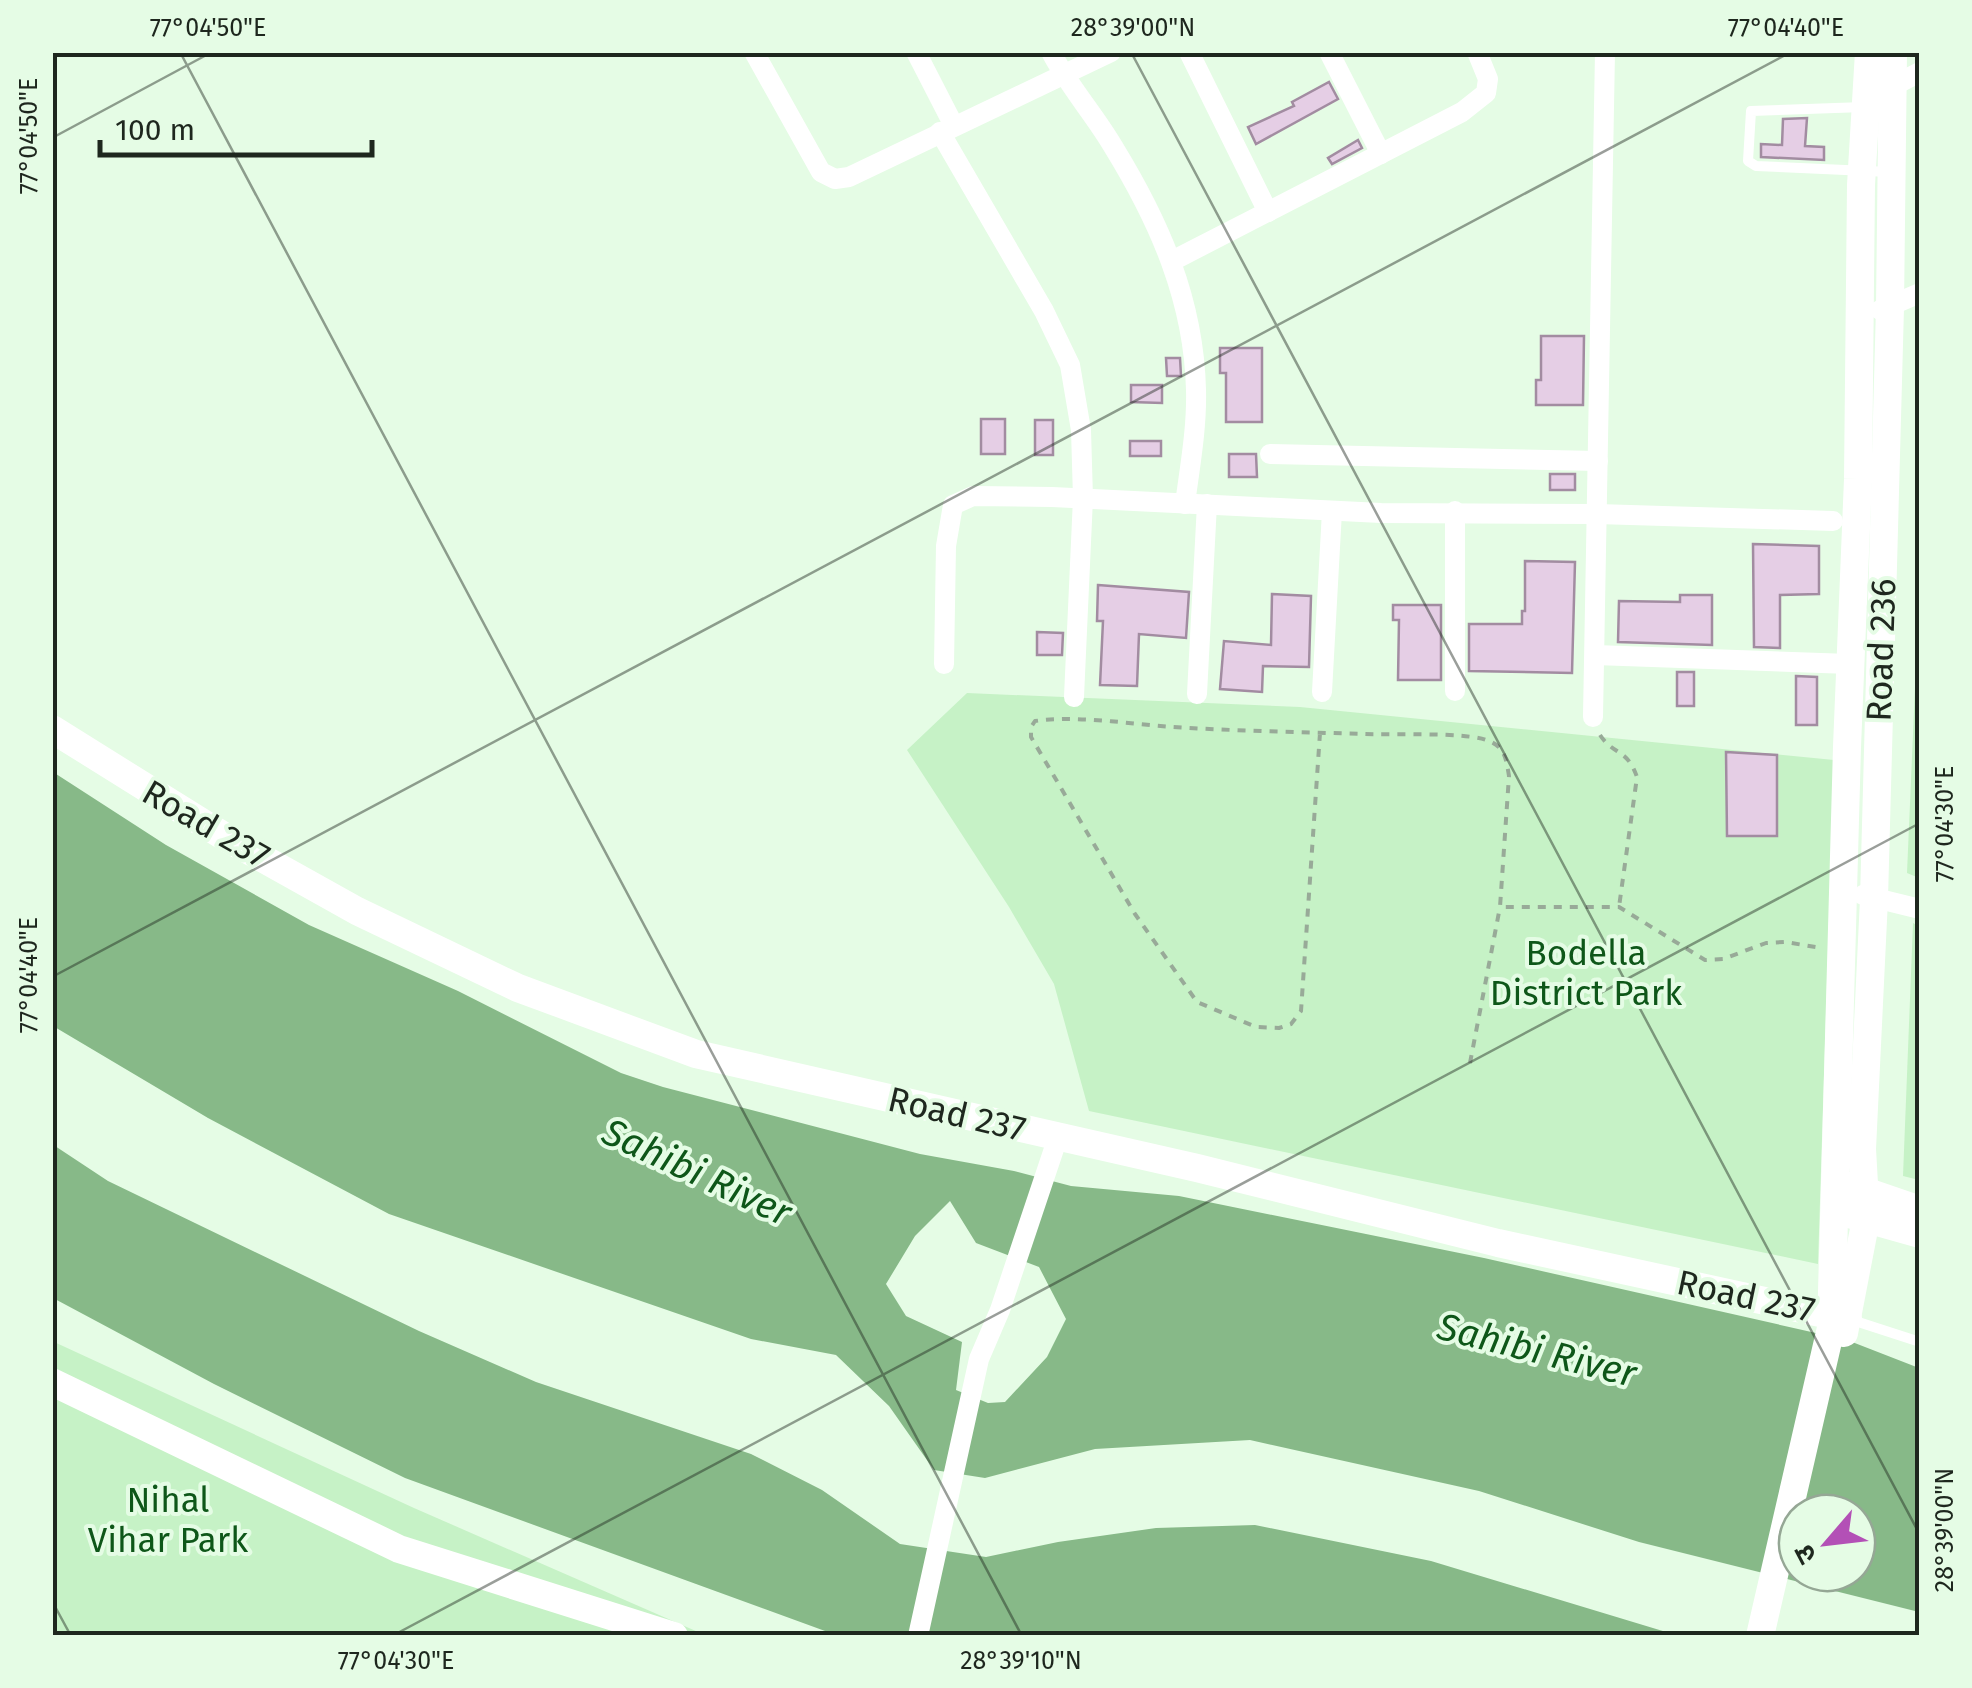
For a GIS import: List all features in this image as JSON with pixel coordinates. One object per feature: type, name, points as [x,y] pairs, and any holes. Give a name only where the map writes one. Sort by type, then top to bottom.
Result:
[{"type":"street","points":[[754,52],[821,172],[835,180],[849,177],[1111,52]]},
{"type":"street","points":[[916,52],[947,129],[1070,364],[1081,430],[1082,498],[1074,697]]},
{"type":"street","points":[[1052,52],[1063,75],[1127,169],[1172,261],[1194,353],[1196,392],[1185,504]]},
{"type":"street","points":[[1189,52],[1268,212]]},
{"type":"street","points":[[1329,52],[1381,154]]},
{"type":"street","points":[[1172,261],[1462,112],[1486,93],[1488,80],[1477,52]]},
{"type":"street","points":[[1593,716],[1605,52]]},
{"type":"street","points":[[1806,1493],[1839,1323],[1834,1182],[1850,664],[1844,522],[1860,316],[1862,170],[1883,100],[1869,52]]},
{"type":"street","name":"Road 236","points":[[1839,1323],[1866,1205],[1862,1150],[1874,899],[1890,307],[1891,172],[1883,100],[1893,52]]},
{"type":"street","points":[[1883,100],[1920,72]]},
{"type":"street","points":[[1860,316],[1920,293]]},
{"type":"street","points":[[1270,454],[1598,461]]},
{"type":"street","points":[[944,664],[946,546],[953,506],[972,496],[1332,511],[1844,522]]},
{"type":"street","points":[[1196,694],[1207,504]]},
{"type":"street","points":[[1322,692],[1332,511]]},
{"type":"street","points":[[1455,691],[1456,511]]},
{"type":"street","points":[[1595,655],[1850,664]]},
{"type":"street","name":"Road 237","points":[[52,729],[230,840],[357,911],[518,988],[696,1054],[1839,1323]]},
{"type":"street","points":[[1843,890],[1920,909]]},
{"type":"street","points":[[918,1636],[978,1359],[1000,1310],[1058,1137]]},
{"type":"street","points":[[1834,1182],[1866,1205],[1920,1234]]},
{"type":"street","points":[[1836,1211],[1866,1205],[1920,1210]]},
{"type":"street","points":[[1770,1636],[1776,1594],[1839,1323]]},
{"type":"street","points":[[52,1382],[399,1549],[674,1636]]},
{"type":"street","points":[[1760,1636],[1776,1594]]},
{"type":"lane","points":[[1883,100],[1756,109],[1748,117],[1748,161],[1756,166],[1891,172]]},
{"type":"lane","points":[[1844,522],[1885,525]]},
{"type":"lane","name":"Road 237","points":[[1839,1323],[1920,1342]]},
{"type":"path","points":[[1593,716],[1605,742],[1630,758],[1637,777],[1619,907]]},
{"type":"path","points":[[1320,732],[1301,1011],[1291,1024],[1279,1028],[1256,1027],[1197,1002],[1135,914],[1031,737],[1035,721],[1064,719],[1484,739],[1501,748],[1509,776],[1500,907],[1470,1063]]},
{"type":"path","points":[[1500,907],[1619,907],[1705,960],[1723,960],[1766,944],[1813,946]]},
{"type":"green space","points":[[1919,594],[1920,878],[1907,873]]},
{"type":"green space","name":"Bodella District Park","points":[[967,693],[1300,707],[1834,760],[1818,1264],[1089,1111],[1054,984],[907,750]]},
{"type":"green space","points":[[1913,923],[1920,927],[1919,1180],[1903,1176]]},
{"type":"green space","name":"Nihal Vihar Park","points":[[52,1341],[414,1508],[705,1635],[53,1635]]},
{"type":"water","name":"Sahibi River","points":[[53,772],[166,845],[309,925],[458,991],[621,1073],[663,1087],[920,1154],[1071,1186],[1179,1196],[1484,1258],[1847,1340],[1919,1368],[1919,1612],[1843,1593],[1877,1593],[1877,1493],[1777,1493],[1777,1576],[1639,1542],[1479,1491],[1250,1440],[1095,1449],[985,1478],[934,1470],[889,1406],[836,1355],[751,1339],[389,1214],[208,1118],[53,1026]],"holes":[[[950,1201],[976,1243],[1039,1267],[1066,1319],[1047,1357],[1005,1402],[988,1403],[956,1390],[962,1342],[906,1316],[886,1284],[915,1236]]]},
{"type":"water","points":[[52,1144],[108,1181],[419,1331],[536,1382],[751,1454],[822,1490],[900,1544],[986,1557],[1156,1528],[1255,1525],[1431,1561],[1676,1635],[836,1635],[405,1478],[214,1384],[53,1298]]},
{"type":"building","points":[[1329,82],[1338,99],[1256,144],[1248,127],[1294,106],[1292,102]]},
{"type":"building","points":[[1807,118],[1805,146],[1824,147],[1824,160],[1761,157],[1761,144],[1782,145],[1783,119]]},
{"type":"building","points":[[1358,140],[1362,148],[1332,164],[1328,158]]},
{"type":"building","points":[[1541,336],[1584,336],[1583,405],[1536,405],[1536,380],[1541,380]]},
{"type":"building","points":[[1220,348],[1262,348],[1262,422],[1226,422],[1226,373],[1220,373]]},
{"type":"building","points":[[1166,358],[1180,358],[1181,376],[1167,376]]},
{"type":"building","points":[[1131,385],[1162,385],[1162,403],[1131,402]]},
{"type":"building","points":[[981,419],[1005,419],[1005,454],[981,454]]},
{"type":"building","points":[[1035,420],[1053,420],[1053,455],[1035,455]]},
{"type":"building","points":[[1130,441],[1161,441],[1161,456],[1130,456]]},
{"type":"building","points":[[1229,454],[1256,454],[1257,477],[1229,477]]},
{"type":"building","points":[[1550,474],[1575,474],[1575,490],[1550,490]]},
{"type":"building","points":[[1753,544],[1819,546],[1819,594],[1780,595],[1780,648],[1754,647]]},
{"type":"building","points":[[1525,561],[1575,562],[1572,673],[1469,671],[1469,624],[1522,624]]},
{"type":"building","points":[[1098,585],[1189,592],[1186,638],[1139,634],[1137,686],[1100,685],[1103,621],[1097,621]]},
{"type":"building","points":[[1272,594],[1311,596],[1309,667],[1263,666],[1262,692],[1220,689],[1224,641],[1271,645]]},
{"type":"building","points":[[1680,595],[1712,595],[1712,645],[1618,642],[1619,601],[1680,602]]},
{"type":"building","points":[[1393,605],[1441,605],[1441,680],[1398,680],[1399,620],[1393,620]]},
{"type":"building","points":[[1037,632],[1063,633],[1062,655],[1037,655]]},
{"type":"building","points":[[1677,672],[1694,672],[1694,706],[1677,706]]},
{"type":"building","points":[[1796,676],[1817,677],[1817,725],[1796,725]]},
{"type":"building","points":[[1726,752],[1777,755],[1777,836],[1727,836]]}]
